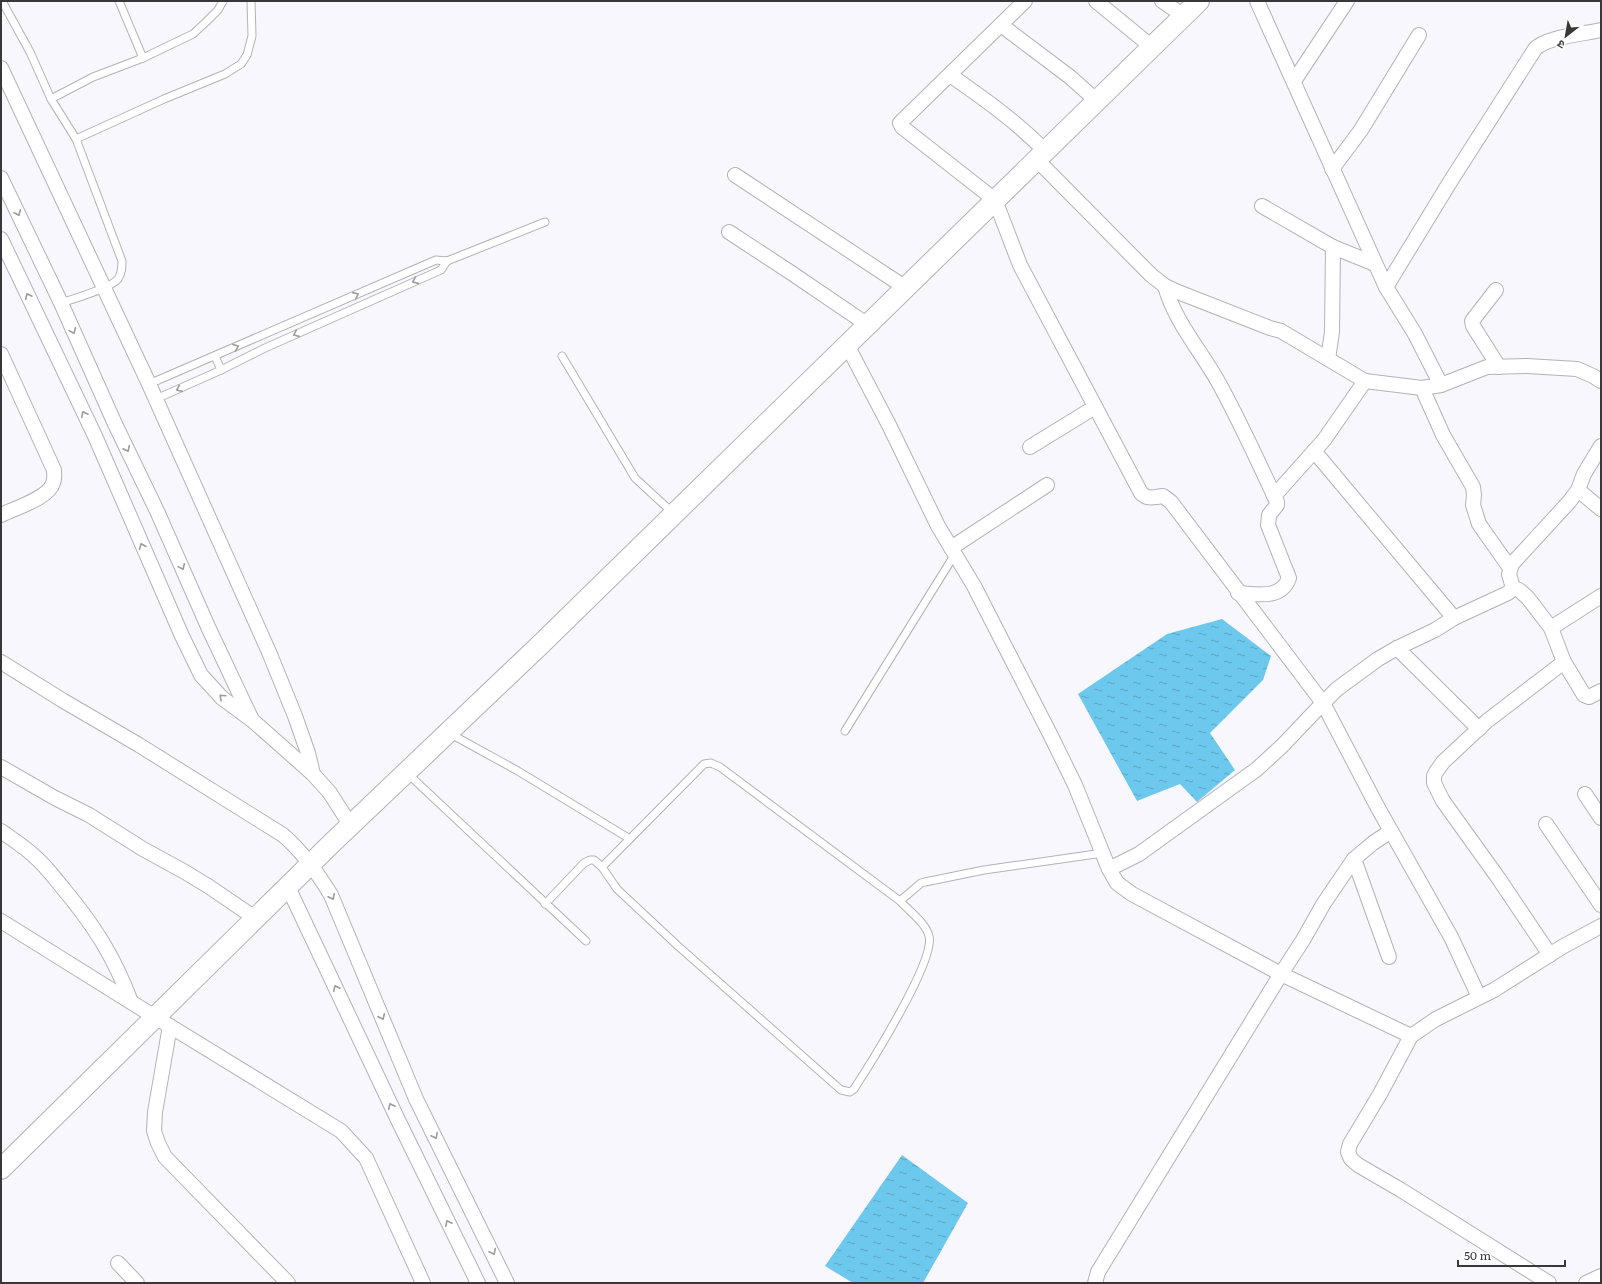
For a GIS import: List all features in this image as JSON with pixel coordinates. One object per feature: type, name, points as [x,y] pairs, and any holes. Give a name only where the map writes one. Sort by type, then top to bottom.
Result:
[{"type":"street","points":[[1025,1],[900,123],[902,127],[995,200],[1020,265],[1141,494],[1146,498],[1163,496],[1170,502],[1323,703],[1391,831],[1451,937],[1479,997]]},
{"type":"street","points":[[1096,1],[1152,47]]},
{"type":"street","points":[[1162,1],[1184,16]]},
{"type":"street","points":[[2,1167],[163,1022],[255,918],[674,514],[1199,1]]},
{"type":"street","points":[[1257,1],[1386,287],[1415,334],[1441,385]]},
{"type":"street","points":[[1294,81],[1347,1]]},
{"type":"street","points":[[1001,25],[1070,77],[1097,101]]},
{"type":"street","points":[[1386,287],[1450,182],[1538,45],[1556,39],[1601,30]]},
{"type":"street","points":[[1332,169],[1360,130],[1419,35]]},
{"type":"street","points":[[1,68],[156,399],[272,659],[295,716],[308,753],[313,774]]},
{"type":"street","points":[[950,75],[978,94],[1031,137],[1041,155],[1151,275],[1165,286],[1248,320],[1282,331],[1365,381],[1422,388],[1441,385],[1487,367],[1577,369],[1601,381]]},
{"type":"street","points":[[735,175],[906,288]]},
{"type":"street","points":[[1,178],[61,303],[115,424],[157,511],[209,629],[252,720]]},
{"type":"street","points":[[1262,206],[1333,247],[1375,264]]},
{"type":"street","points":[[729,232],[868,325]]},
{"type":"street","points":[[1,239],[95,436],[169,608],[201,675],[222,698],[252,720],[313,774],[330,793],[351,826]]},
{"type":"street","points":[[1328,358],[1332,332],[1333,247]]},
{"type":"street","points":[[1165,286],[1170,302],[1187,333],[1220,386],[1277,505],[1269,515],[1268,525],[1289,578],[1287,584],[1281,590],[1273,594],[1238,592]]},
{"type":"street","points":[[1496,290],[1472,321],[1473,326],[1499,367]]},
{"type":"street","points":[[847,345],[938,526],[974,586],[1051,736],[1075,785],[1109,869],[1117,883],[1132,894],[1280,974],[1411,1036]]},
{"type":"street","points":[[1,354],[54,470],[54,482],[48,492],[1,515]]},
{"type":"street","points":[[1274,496],[1314,451],[1365,381]]},
{"type":"street","points":[[1422,388],[1443,435],[1473,487],[1474,505],[1479,524],[1510,568]]},
{"type":"street","points":[[1030,447],[1095,407]]},
{"type":"street","points":[[1513,588],[1509,574],[1510,568],[1516,558],[1569,502],[1578,490],[1584,474],[1601,446]]},
{"type":"street","points":[[1314,451],[1454,618]]},
{"type":"street","points":[[953,551],[1047,485]]},
{"type":"street","points":[[1578,490],[1601,509]]},
{"type":"street","points":[[1109,869],[1139,854],[1257,769],[1282,746],[1338,688],[1365,667],[1396,648],[1435,630],[1454,618],[1508,593],[1513,588]]},
{"type":"street","points":[[1513,588],[1519,590],[1528,598],[1551,628],[1564,662],[1584,696],[1589,697],[1601,691]]},
{"type":"street","points":[[1551,628],[1601,596]]},
{"type":"street","points":[[1396,648],[1479,729]]},
{"type":"street","points":[[1,662],[139,745],[283,835],[297,847],[312,864],[331,895],[416,1099],[508,1283]]},
{"type":"street","points":[[1550,955],[1443,801],[1434,783],[1436,772],[1443,762],[1479,729],[1564,662]]},
{"type":"street","points":[[1,767],[89,815],[143,849],[191,875],[255,918]]},
{"type":"street","points":[[1585,794],[1601,818]]},
{"type":"street","points":[[1546,824],[1601,905]]},
{"type":"street","points":[[1,831],[34,855],[88,919],[115,962],[131,1002]]},
{"type":"street","points":[[1095,1283],[1098,1272],[1280,974],[1303,940],[1324,903],[1354,859],[1391,831]]},
{"type":"street","points":[[1354,859],[1389,957]]},
{"type":"street","points":[[288,887],[398,1120],[478,1283]]},
{"type":"street","points":[[1,921],[341,1131],[366,1158],[423,1283]]},
{"type":"street","points":[[1549,1283],[1401,1190],[1358,1165],[1351,1159],[1348,1152],[1350,1144],[1380,1094],[1411,1036],[1436,1019],[1494,990],[1550,955],[1601,926]]},
{"type":"street","points":[[163,1022],[154,1131],[158,1143],[165,1157],[288,1283]]},
{"type":"street","points":[[118,1263],[137,1283]]},
{"type":"street","points":[[1586,1283],[1601,1276]]},
{"type":"lane","points":[[2,1],[30,52],[52,99],[76,140],[122,261],[122,270],[118,279],[111,285],[61,303]]},
{"type":"lane","points":[[118,1],[143,58]]},
{"type":"lane","points":[[52,99],[93,77],[143,58],[193,34],[210,18],[223,1]]},
{"type":"lane","points":[[76,140],[164,99],[225,74],[241,64],[247,55],[252,36],[251,1]]},
{"type":"lane","points":[[149,384],[436,260],[448,261],[545,222]]},
{"type":"lane","points":[[156,399],[221,370],[265,348],[441,270],[448,261]]},
{"type":"lane","points":[[215,356],[221,370]]},
{"type":"lane","points":[[562,356],[635,478],[674,514]]},
{"type":"lane","points":[[845,731],[953,551]]},
{"type":"lane","points":[[448,733],[630,838]]},
{"type":"lane","points":[[545,904],[584,863],[594,860],[602,867],[617,889],[678,946],[845,1092],[850,1092],[854,1089],[903,1007],[926,957],[930,944],[929,936],[922,925],[900,901],[726,771],[711,763],[704,764],[602,867]]},
{"type":"lane","points":[[407,773],[586,941]]},
{"type":"lane","points":[[900,901],[921,883],[925,882],[984,870],[1103,853]]},
{"type":"water","points":[[1222,619],[1271,656],[1263,680],[1210,733],[1235,770],[1197,802],[1180,784],[1137,801],[1078,694],[1167,634]]},
{"type":"water","points":[[902,1155],[968,1203],[923,1283],[853,1283],[825,1266]]}]
